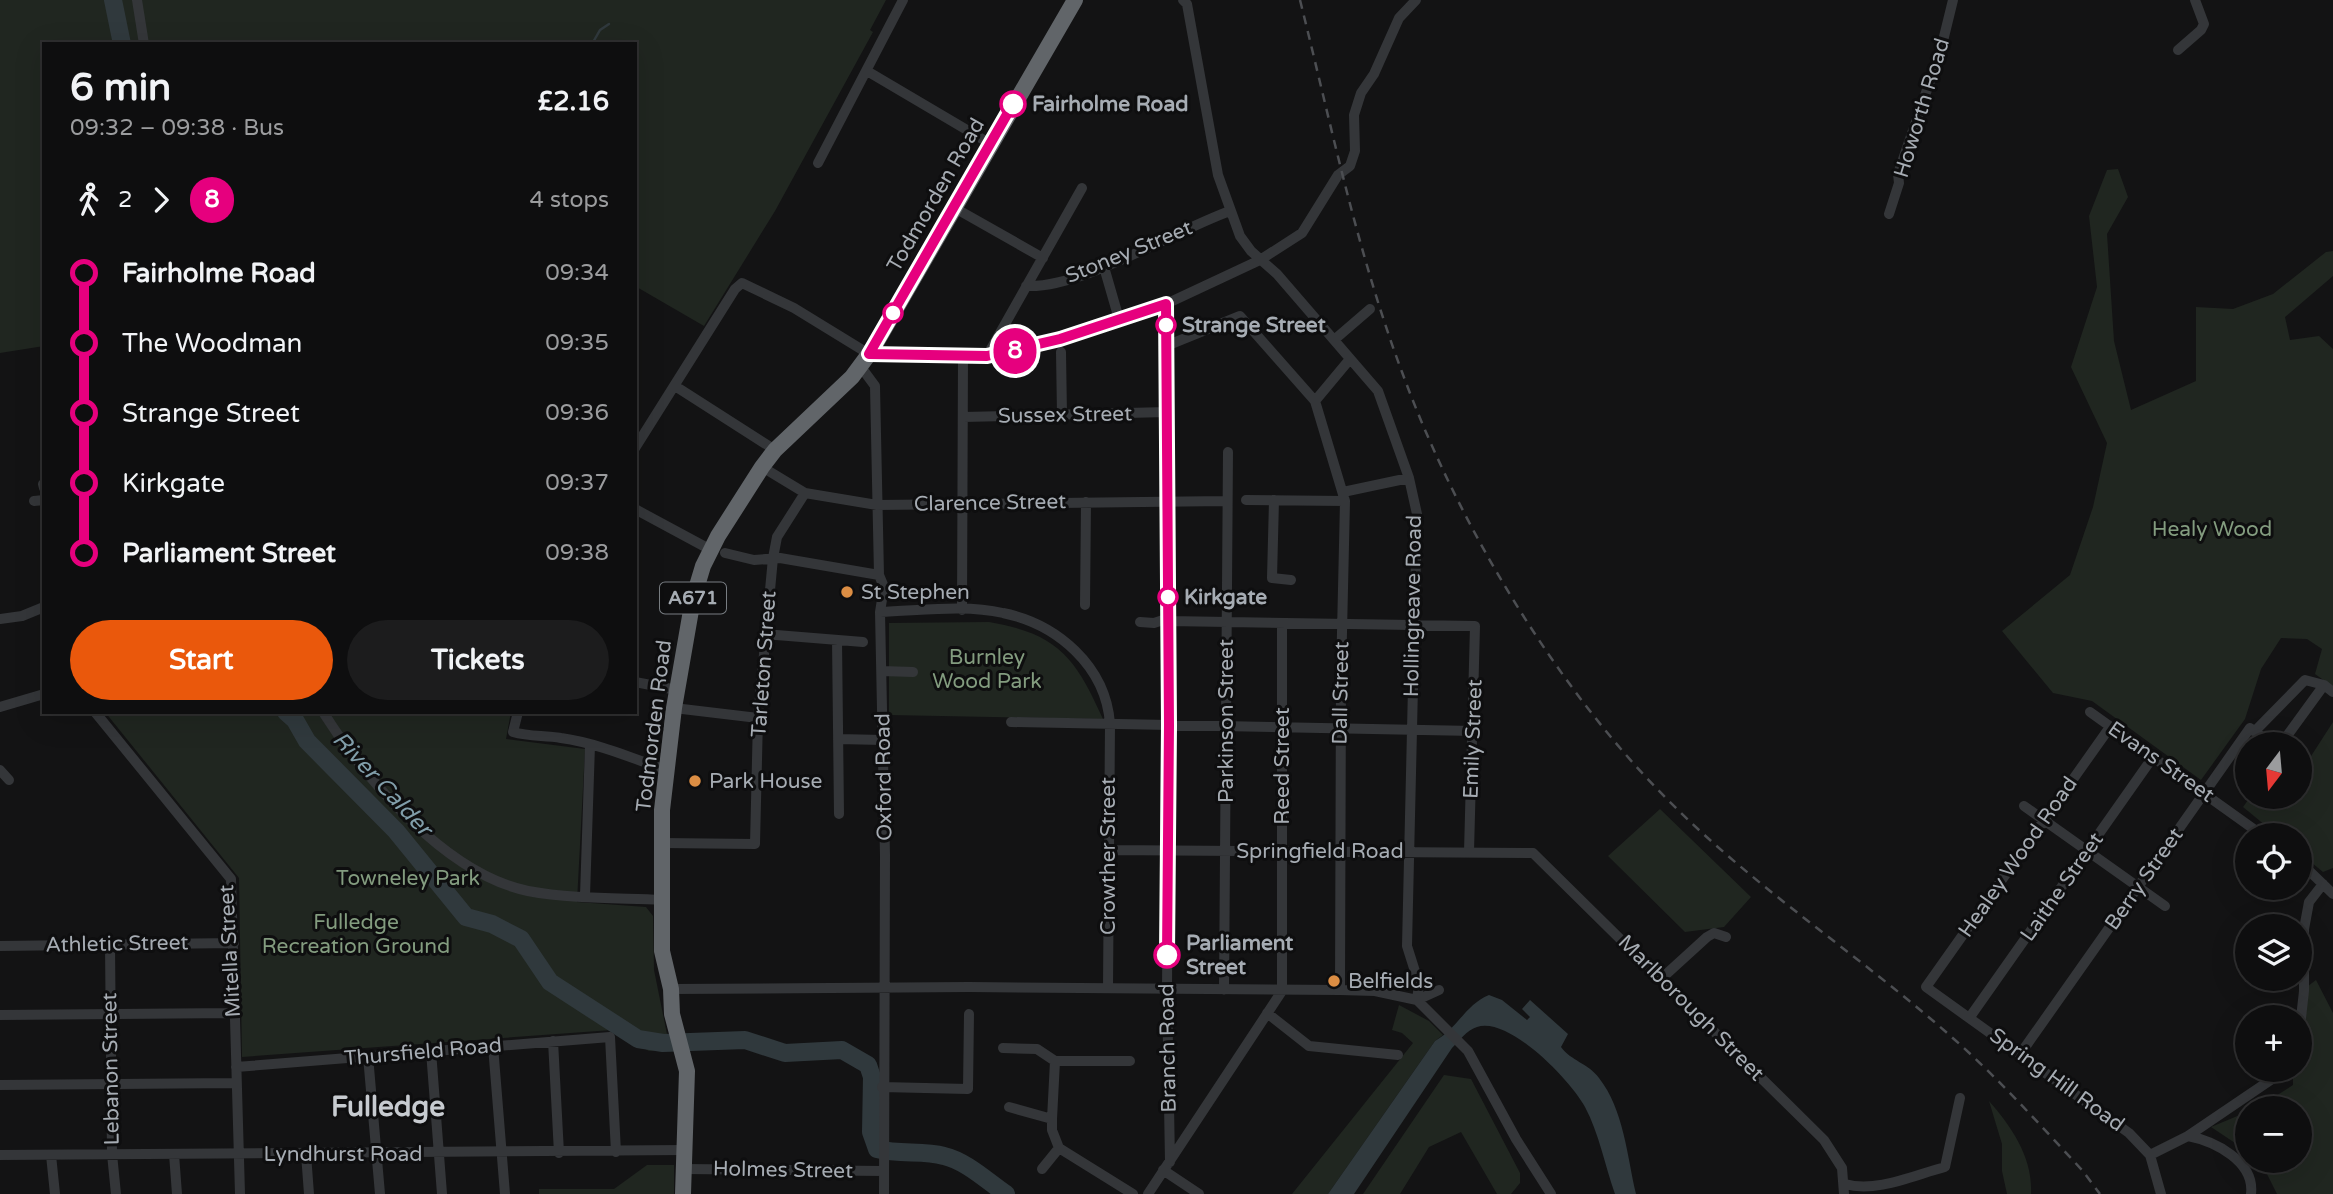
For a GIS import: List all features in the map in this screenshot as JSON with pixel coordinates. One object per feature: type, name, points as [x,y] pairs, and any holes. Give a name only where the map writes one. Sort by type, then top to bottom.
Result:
[{"type":"highway","name":"Todmorden Road","points":[[683,1194],[687,1071],[672,1014],[671,989],[662,951],[662,843],[666,770],[674,708],[697,582],[718,551],[762,467],[775,450],[865,360],[1075,0]]},
{"type":"street","points":[[137,0],[144,42]]},
{"type":"street","points":[[818,163],[903,0]]},
{"type":"street","name":"Hollingreave Road","points":[[1183,0],[1187,4],[1219,175],[1240,236],[1260,260],[1277,274],[1378,391],[1409,478],[1417,514],[1407,946],[1419,984],[1417,1000]]},
{"type":"street","points":[[637,445],[735,289],[742,283],[750,285],[865,360],[987,356],[1021,350],[1166,304],[1260,260],[1302,233],[1338,175],[1350,166],[1355,150],[1354,115],[1361,93],[1374,74],[1399,18],[1416,0]]},
{"type":"street","name":"Howorth Road","points":[[1889,214],[1899,183],[1898,174],[1941,49],[1952,0]]},
{"type":"street","points":[[2178,50],[2202,30],[2204,24],[2195,0]]},
{"type":"street","points":[[867,71],[989,144]]},
{"type":"street","points":[[987,356],[1082,188]]},
{"type":"street","points":[[953,207],[1043,258]]},
{"type":"street","name":"Stoney Street","points":[[1027,286],[1040,287],[1104,267],[1230,211]]},
{"type":"street","points":[[1104,267],[1119,319]]},
{"type":"street","name":"Branch Road","points":[[1166,304],[1169,620],[1167,1166]]},
{"type":"street","points":[[1334,340],[1370,309]]},
{"type":"street","points":[[1166,346],[1240,316],[1315,401],[1350,359]]},
{"type":"street","points":[[1061,352],[1062,415]]},
{"type":"street","points":[[962,357],[962,610]]},
{"type":"street","name":"Oxford Road","points":[[865,360],[875,386],[879,575],[884,587],[880,612],[883,671],[884,1194]]},
{"type":"street","points":[[675,386],[775,450]]},
{"type":"street","name":"Dall Street","points":[[1315,401],[1344,497],[1340,990]]},
{"type":"street","name":"Sussex Street","points":[[963,417],[1167,412]]},
{"type":"street","name":"Parkinson Street","points":[[1224,990],[1228,452]]},
{"type":"street","name":"Clarence Street","points":[[762,467],[805,493],[877,505],[1227,501]]},
{"type":"street","points":[[1246,500],[1344,497],[1409,478]]},
{"type":"street","name":"Tarleton Street","points":[[662,843],[755,844],[758,718],[773,558],[777,537],[805,493]]},
{"type":"street","points":[[1274,500],[1272,578],[1291,580]]},
{"type":"street","points":[[1085,606],[1086,502]]},
{"type":"street","points":[[637,510],[718,551],[754,561],[773,558],[879,575]]},
{"type":"street","points":[[0,618],[22,616],[42,608]]},
{"type":"street","name":"Crowther Street","points":[[880,612],[1002,612],[1031,622],[1062,638],[1077,651],[1095,674],[1109,708],[1110,724],[1108,988]]},
{"type":"street","points":[[1140,622],[1169,620],[1413,626]]},
{"type":"street","name":"Reed Street","points":[[1282,624],[1282,992]]},
{"type":"street","name":"Emily Street","points":[[1413,626],[1475,626],[1469,852]]},
{"type":"street","points":[[764,634],[863,642]]},
{"type":"street","points":[[837,640],[838,814]]},
{"type":"street","points":[[883,671],[914,672]]},
{"type":"street","points":[[2255,731],[2305,680],[2328,688],[2291,732]]},
{"type":"street","points":[[637,682],[677,690]]},
{"type":"street","points":[[0,707],[42,695]]},
{"type":"street","points":[[674,708],[758,718]]},
{"type":"street","name":"Evans Street","points":[[2090,712],[2245,823]]},
{"type":"street","name":"Mitella Street","points":[[97,714],[231,879],[240,1194]]},
{"type":"street","points":[[324,714],[347,750],[383,790],[438,844],[466,865],[525,890],[661,900]]},
{"type":"street","points":[[518,714],[513,732],[532,738],[558,737],[666,770]]},
{"type":"street","points":[[1011,722],[1474,731]]},
{"type":"street","name":"Healey Wood Road","points":[[1926,987],[2110,727]]},
{"type":"street","name":"Berry Street","points":[[2021,1052],[2250,728],[2255,731]]},
{"type":"street","points":[[838,739],[883,740]]},
{"type":"street","points":[[585,896],[590,745]]},
{"type":"street","name":"Laithe Street","points":[[1970,1017],[2154,757]]},
{"type":"street","points":[[0,771],[9,780]]},
{"type":"street","points":[[2024,806],[2165,906]]},
{"type":"street","name":"Springfield Road","points":[[1108,850],[1533,853]]},
{"type":"street","name":"Marlborough Street","points":[[1533,853],[1824,1140],[1842,1168],[1844,1189]]},
{"type":"street","points":[[2312,873],[2333,894]]},
{"type":"street","points":[[2302,1005],[2304,929],[2309,902],[2323,884]]},
{"type":"street","points":[[1662,978],[1707,937],[1714,933],[1726,937]]},
{"type":"street","name":"Athletic Street","points":[[0,946],[234,943]]},
{"type":"street","name":"Lebanon Street","points":[[110,944],[112,1154],[116,1194]]},
{"type":"street","points":[[671,989],[882,987],[1282,992],[1340,990],[1375,991],[1417,1000],[1468,1051],[1516,1139],[1551,1194]]},
{"type":"street","name":"Spring Hill Road","points":[[1926,987],[2021,1052],[2129,1132],[2150,1155],[2161,1194]]},
{"type":"street","points":[[1417,1000],[1439,990]]},
{"type":"street","points":[[1148,1194],[1282,992]]},
{"type":"street","points":[[0,1015],[233,1013]]},
{"type":"street","points":[[1267,1013],[1309,1046],[1398,1055]]},
{"type":"street","points":[[882,1087],[968,1089],[969,1014]]},
{"type":"street","name":"Thursfield Road","points":[[236,1067],[610,1037],[616,1152]]},
{"type":"street","points":[[553,1041],[559,1153]]},
{"type":"street","points":[[493,1046],[505,1194]]},
{"type":"street","points":[[1003,1048],[1037,1049],[1055,1061],[1130,1061]]},
{"type":"street","points":[[431,1051],[442,1194]]},
{"type":"street","points":[[368,1056],[380,1194]]},
{"type":"street","points":[[1055,1061],[1052,1130],[1059,1148],[1133,1194]]},
{"type":"street","points":[[2150,1155],[2188,1136],[2268,1082]]},
{"type":"street","points":[[0,1085],[235,1083]]},
{"type":"street","points":[[1844,1189],[1871,1186],[1945,1167],[1960,1098]]},
{"type":"street","points":[[1009,1107],[1052,1119]]},
{"type":"street","points":[[2188,1136],[2205,1139],[2234,1156],[2252,1186],[2251,1194]]},
{"type":"street","points":[[1042,1169],[1059,1148]]},
{"type":"street","name":"Lyndhurst Road","points":[[0,1155],[686,1150]]},
{"type":"street","points":[[174,1154],[177,1194]]},
{"type":"street","points":[[306,1154],[309,1194]]},
{"type":"street","points":[[51,1155],[55,1194]]},
{"type":"street","points":[[1167,1166],[1199,1194]]},
{"type":"street","name":"Holmes Street","points":[[683,1169],[883,1167]]},
{"type":"green space","points":[[0,0],[886,0],[870,30],[873,32],[775,211],[704,326],[637,287],[637,42],[42,42],[42,346],[0,353]]},
{"type":"green space","name":"Healy Wood","points":[[2118,169],[2128,197],[2107,234],[2114,341],[2131,410],[2196,381],[2196,307],[2233,309],[2273,294],[2326,252],[2333,251],[2333,276],[2285,317],[2290,340],[2319,336],[2333,349],[2333,687],[2315,674],[2322,649],[2307,639],[2281,638],[2261,669],[2245,719],[2201,780],[2092,701],[2053,693],[2002,631],[2070,575],[2093,507],[2107,443],[2071,367],[2097,287],[2089,216],[2107,170]]},
{"type":"green space","name":"Burnley Wood Park","points":[[989,622],[1032,634],[1061,652],[1083,679],[1103,719],[889,715],[889,623]]},
{"type":"green space","name":"Towneley Park","points":[[107,714],[511,714],[506,739],[585,749],[577,902],[646,907],[653,916],[654,970],[670,1049],[649,1051],[612,1030],[242,1057],[239,878]]},
{"type":"green space","points":[[2333,722],[2333,868],[2323,872],[2312,863],[2312,823],[2262,823],[2245,809],[2312,809],[2312,755]]},
{"type":"green space","points":[[1660,809],[1751,897],[1724,927],[1685,932],[1608,856]]},
{"type":"green space","points":[[2316,980],[2333,1013],[2333,1194],[2277,1194],[2266,1173],[2312,1173],[2312,1096],[2276,1096],[2293,1085],[2293,1082],[2312,1082],[2312,1005],[2305,1005],[2307,991],[2312,991],[2312,983]]},
{"type":"green space","points":[[1399,1005],[1429,1021],[1443,1035],[1435,1041],[1328,1194],[1292,1194],[1413,1043],[1402,1033],[1392,1030]]},
{"type":"green space","points":[[1444,1075],[1471,1079],[1520,1173],[1520,1183],[1511,1194],[1497,1194],[1461,1132],[1429,1147],[1400,1194],[1363,1194]]},
{"type":"green space","points":[[1989,1101],[2006,1121],[2025,1156],[2031,1194],[2007,1194],[2002,1171],[2002,1144]]},
{"type":"green space","points":[[2235,1117],[2235,1143],[2211,1127]]},
{"type":"green space","points":[[647,1165],[674,1165],[674,1194],[539,1194],[539,1189],[614,1189]]},
{"type":"shaded area","points":[[1489,995],[1502,1000],[1527,1020],[1530,1017],[1522,1009],[1530,1000],[1568,1034],[1561,1047],[1595,1073],[1614,1104],[1624,1134],[1636,1194],[1615,1194],[1590,1117],[1567,1082],[1522,1041],[1490,1026],[1473,1028],[1452,1048],[1354,1194],[1328,1194],[1435,1041],[1481,999]]},
{"type":"waterway","name":"River Calder","points":[[113,0],[122,42]]},
{"type":"waterway","points":[[593,42],[600,30],[609,24]]},
{"type":"waterway","name":"River Calder","points":[[288,714],[295,720],[307,741],[396,831],[466,917],[492,924],[521,939],[550,982],[638,1039],[663,1043],[745,1040],[785,1053],[842,1050],[868,1065],[872,1077],[871,1132],[877,1149],[936,1154],[952,1159],[1006,1194]]},
{"type":"railway","points":[[1300,0],[1358,234],[1402,372],[1450,485],[1512,598],[1547,652],[1624,753],[1665,797],[1735,862],[1955,1040],[2036,1120],[2100,1194]]},
{"type":"bus line","name":"8","points":[[1013,104],[869,354],[987,356],[1060,339],[1166,304],[1169,621],[1167,955]]},
{"type":"place","name":"Fairholme Road","points":[[1013,104]]},
{"type":"place","name":"Strange Street","points":[[1166,325]]},
{"type":"place","name":"St Stephen","points":[[847,592]]},
{"type":"place","name":"Kirkgate","points":[[1168,597]]},
{"type":"place","name":"Park House","points":[[695,781]]},
{"type":"place","name":"Parliament Street","points":[[1167,955]]},
{"type":"place","name":"Belfields","points":[[1334,981]]},
{"type":"district","name":"Fulledge","points":[[388,1107]]},
{"type":"park label","name":"Fulledge Recreation Ground","points":[[356,934]]}]
